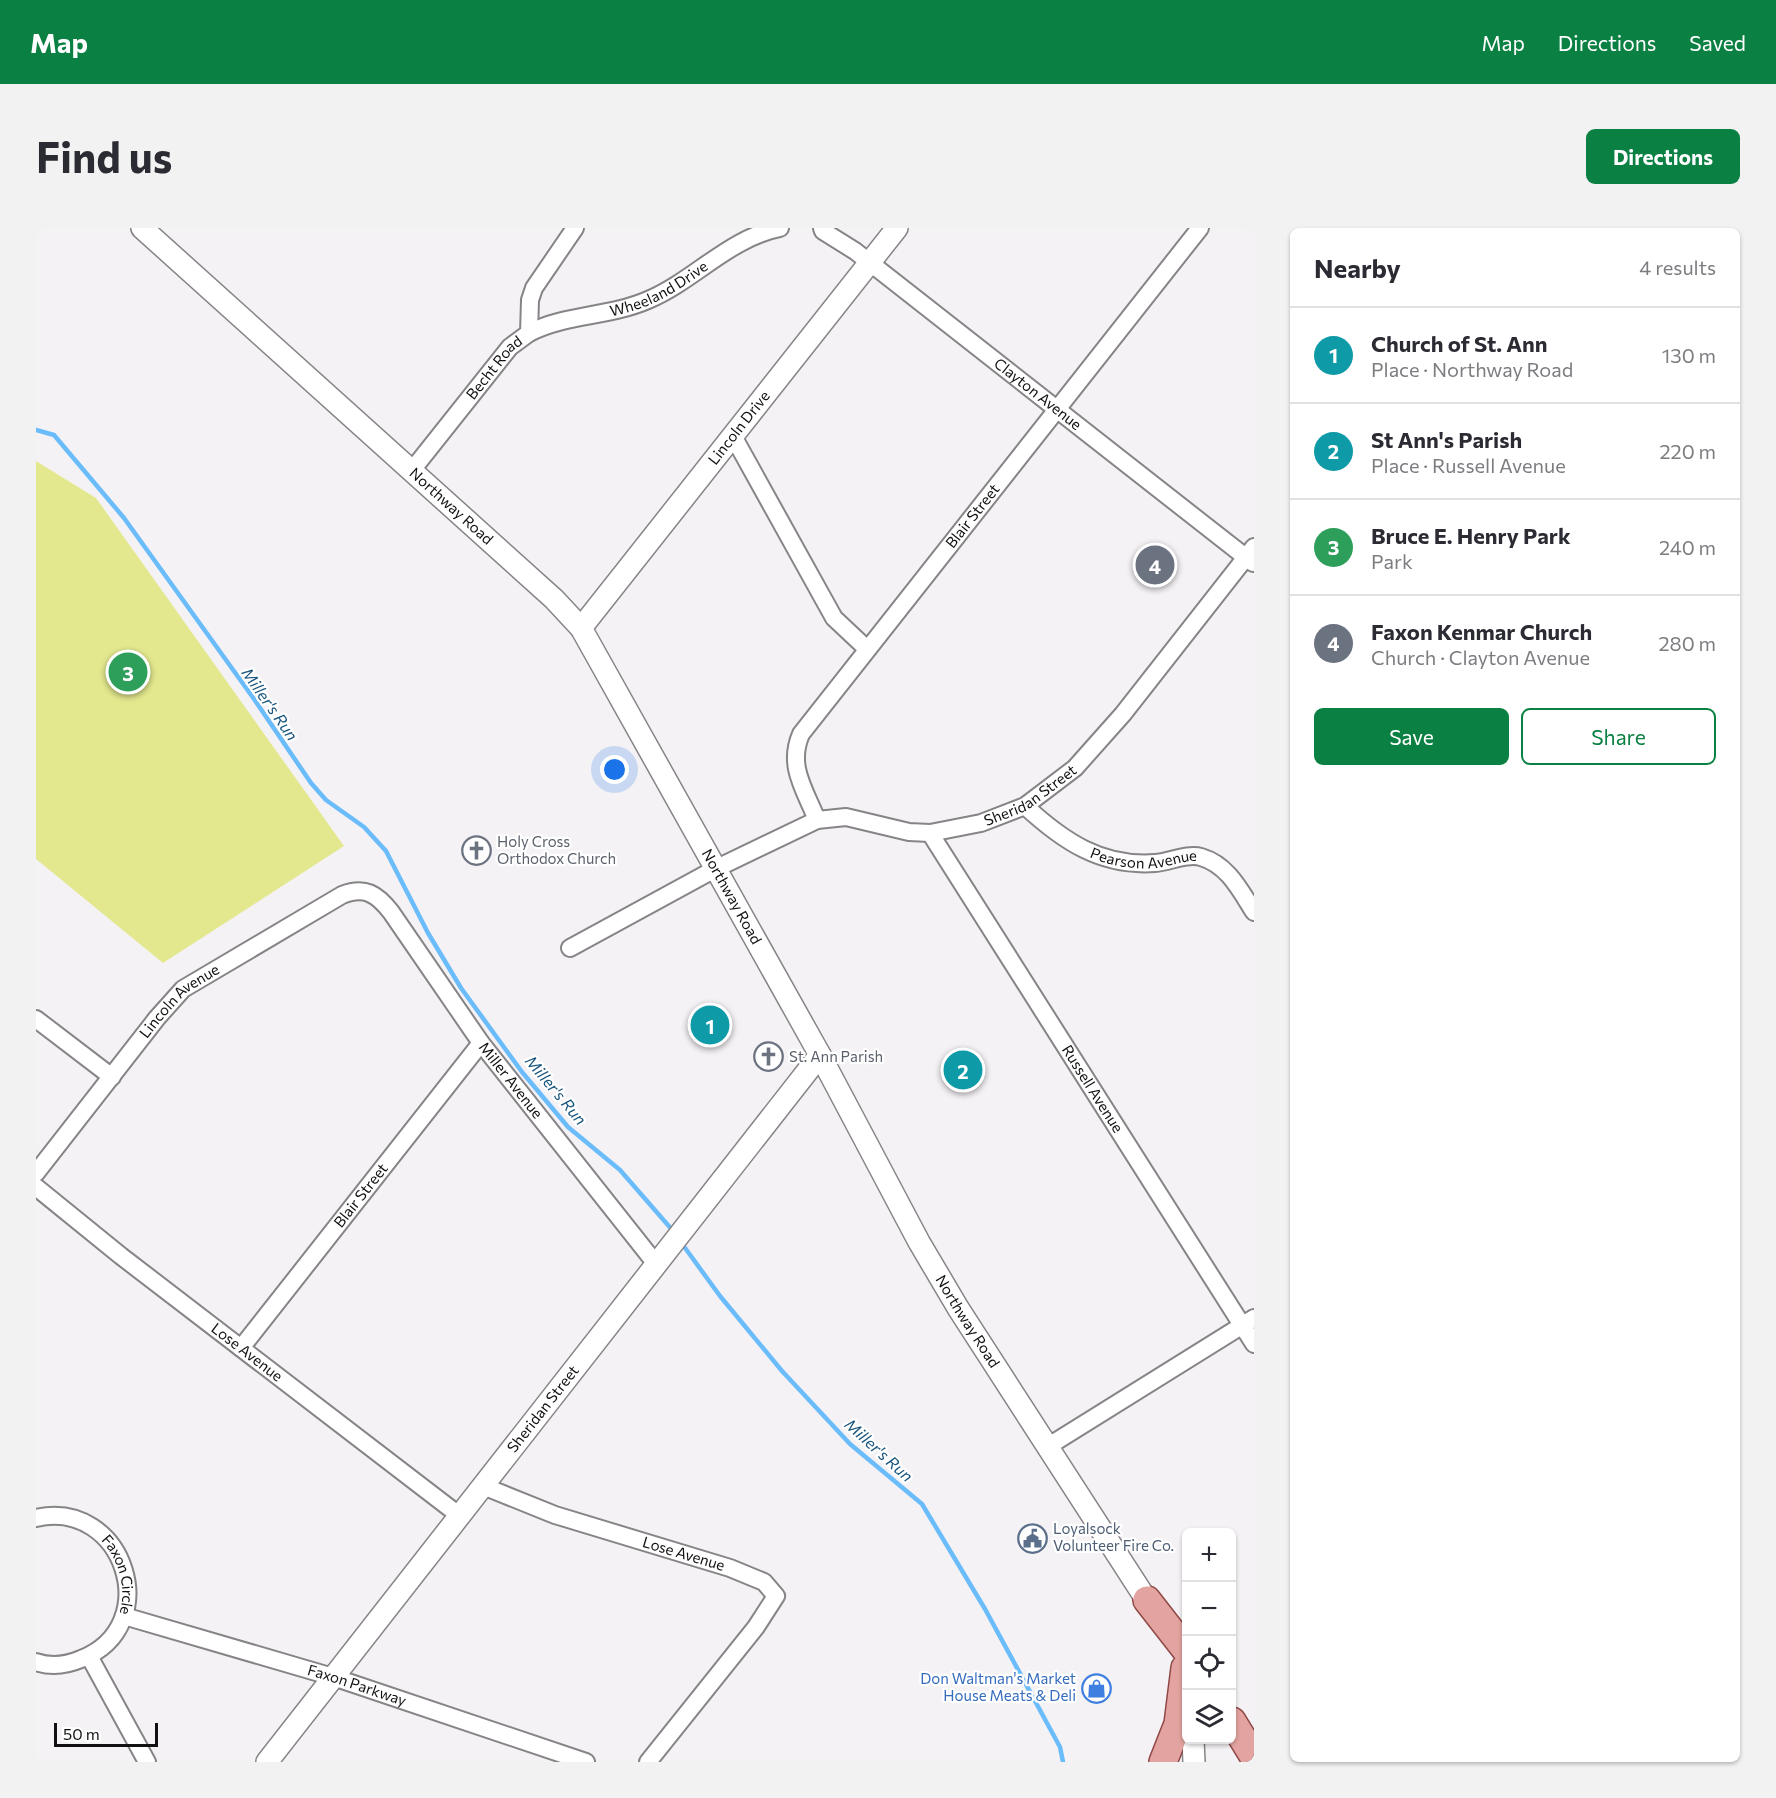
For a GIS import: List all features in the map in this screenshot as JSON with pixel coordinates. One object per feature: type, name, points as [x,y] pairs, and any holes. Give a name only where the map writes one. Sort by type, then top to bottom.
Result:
[{"type":"main road","points":[[1147,1600],[1182,1657]]},
{"type":"main road","points":[[1163,1762],[1178,1724],[1183,1690]]},
{"type":"main road","points":[[1236,1728],[1254,1757]]},
{"type":"street","name":"Northway Road","points":[[142,228],[412,469],[554,599],[581,628],[820,1054],[919,1242],[958,1308],[1147,1600]]},
{"type":"street","name":"Becht Road","points":[[412,469],[510,347],[529,333],[530,300],[534,288],[575,228]]},
{"type":"street","name":"Wheeland Drive","points":[[529,333],[558,320],[602,314],[646,302],[750,237],[780,228]]},
{"type":"street","name":"Lincoln Drive","points":[[581,628],[897,228]]},
{"type":"street","name":"Blair Street","points":[[817,820],[794,765],[796,746],[801,734],[1200,228]]},
{"type":"street","name":"Clayton Avenue","points":[[817,229],[839,240],[870,263],[1251,556]]},
{"type":"street","points":[[733,436],[834,618],[867,650]]},
{"type":"street","name":"Sheridan Street","points":[[570,948],[715,869],[817,820],[846,817],[909,832],[930,833],[981,823],[1025,806],[1063,778],[1091,750],[1251,556]]},
{"type":"street","name":"Pearson Avenue","points":[[1025,806],[1070,843],[1102,858],[1145,864],[1196,855],[1217,864],[1237,885],[1254,912]]},
{"type":"street","name":"Russell Avenue","points":[[930,833],[1248,1322],[1254,1344]]},
{"type":"street","name":"Lincoln Avenue","points":[[36,1173],[183,989],[342,895],[362,890],[372,893]]},
{"type":"street","name":"Miller Avenue","points":[[372,893],[391,912],[482,1043],[662,1256]]},
{"type":"street","points":[[36,1018],[112,1077]]},
{"type":"street","name":"Blair Street","points":[[241,1348],[482,1043]]},
{"type":"street","name":"Sheridan Street","points":[[270,1761],[333,1677],[820,1054]]},
{"type":"street","name":"Lose Avenue","points":[[36,1187],[460,1516]]},
{"type":"street","points":[[1047,1447],[1248,1322]]},
{"type":"street","name":"Lose Avenue","points":[[483,1486],[555,1515],[730,1568],[764,1582],[776,1596],[756,1627],[648,1762]]},
{"type":"street","name":"Faxon Circle","points":[[36,1518],[58,1516],[75,1519],[102,1534],[120,1557],[128,1586],[124,1616],[114,1635],[89,1656],[60,1665],[36,1662]]},
{"type":"street","name":"Faxon Parkway","points":[[124,1616],[333,1677],[586,1762]]},
{"type":"street","points":[[89,1656],[147,1762]]},
{"type":"street","points":[[1193,1744],[1194,1762]]},
{"type":"green space","points":[[36,461],[96,498],[344,846],[163,963],[36,859]]},
{"type":"waterway","name":"Miller's Run","points":[[36,430],[54,435],[124,518],[254,699],[311,783],[326,800],[364,827],[386,851],[428,933],[461,988],[522,1072],[568,1127],[620,1170],[674,1232]]},
{"type":"waterway","name":"Miller's Run","points":[[680,1241],[720,1296],[782,1371],[850,1444],[922,1504],[985,1609],[1060,1747],[1063,1762]]},
{"type":"place","name":"Faxon Kenmar Church","points":[[1155,565]]},
{"type":"place","name":"Bruce E. Henry Park","points":[[128,672]]},
{"type":"place","name":"Holy Cross Orthodox Church","points":[[476,851]]},
{"type":"place","name":"Church of St. Ann","points":[[710,1025]]},
{"type":"place","name":"St. Ann Parish","points":[[768,1057]]},
{"type":"place","name":"St Ann's Parish","points":[[963,1070]]},
{"type":"place","name":"Loyalsock Volunteer Fire Co.","points":[[1032,1538]]},
{"type":"place","name":"Don Waltman's Market House Meats & Deli","points":[[1097,1688]]}]
